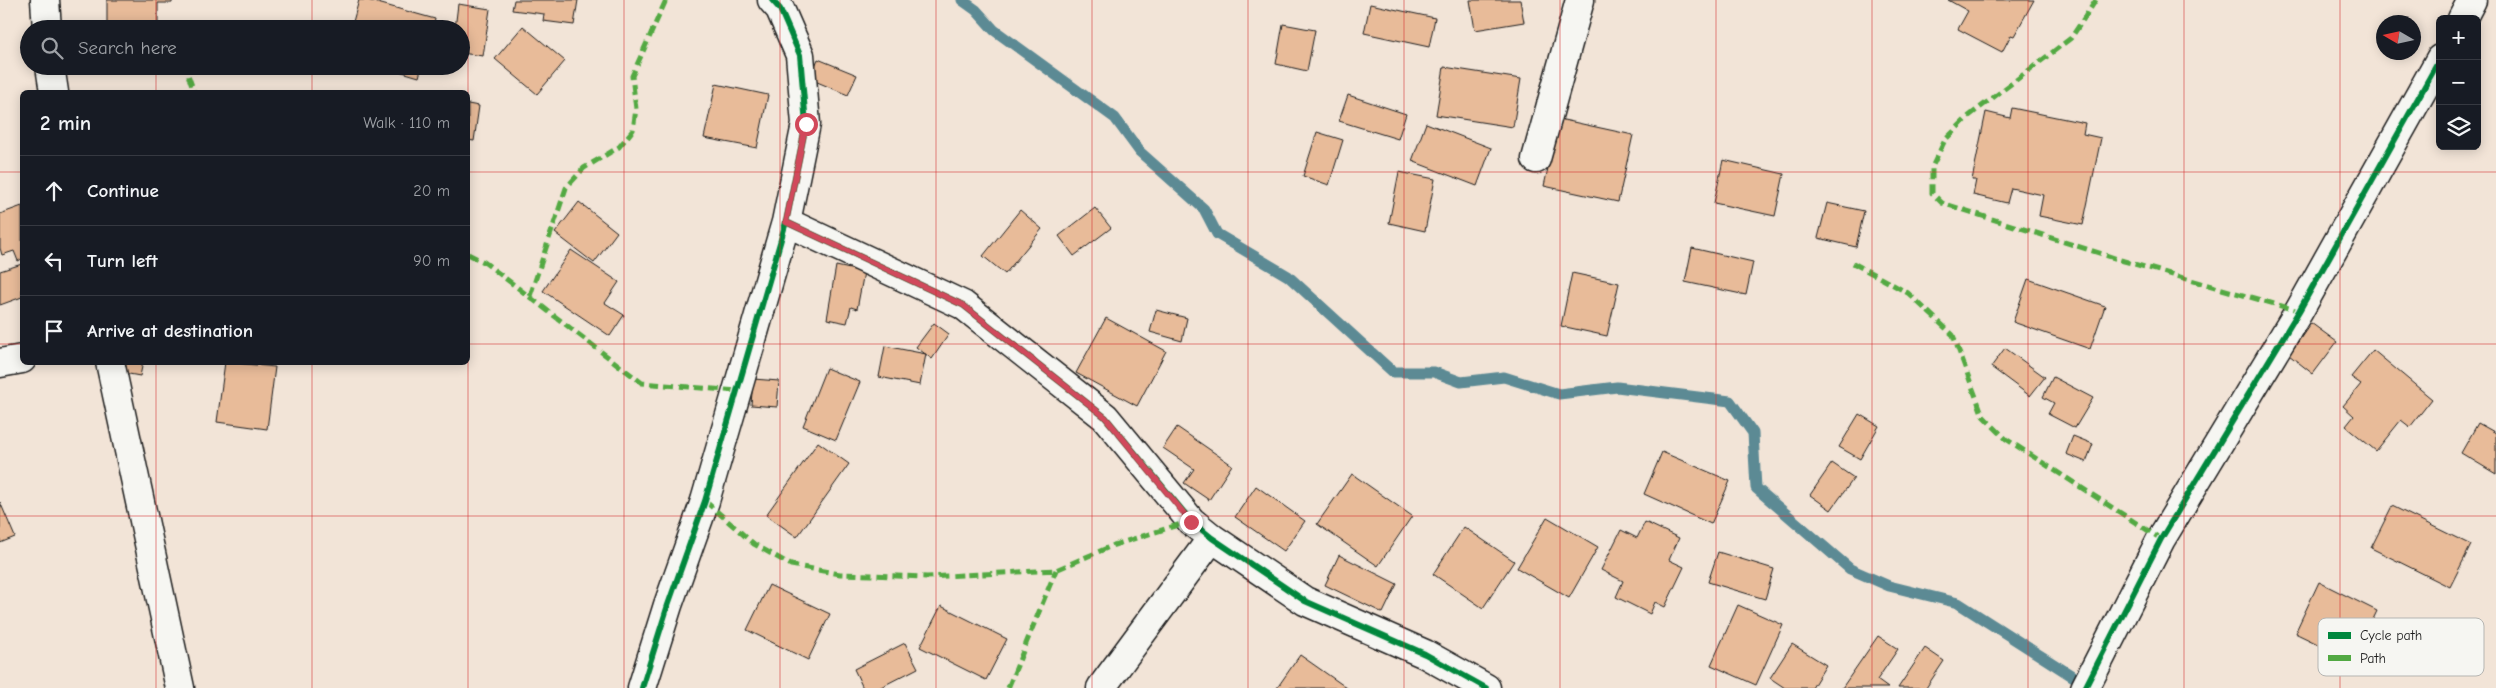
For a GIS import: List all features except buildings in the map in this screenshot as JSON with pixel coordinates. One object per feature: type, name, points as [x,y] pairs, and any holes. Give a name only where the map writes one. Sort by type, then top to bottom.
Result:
[{"type":"street","points":[[45,0],[46,20]]},
{"type":"street","points":[[642,688],[668,606],[705,501],[786,222],[806,124],[800,55],[780,9],[772,0]]},
{"type":"street","points":[[1536,159],[1580,0]]},
{"type":"street","points":[[2464,15],[2472,0]]},
{"type":"street","points":[[2085,688],[2161,540],[2299,312],[2439,60]]},
{"type":"street","points":[[51,75],[54,90]]},
{"type":"street","points":[[786,222],[963,305],[1105,417],[1191,522],[1212,538],[1305,601],[1425,654],[1486,688]]},
{"type":"street","points":[[0,363],[20,359]]},
{"type":"street","points":[[111,365],[180,688]]},
{"type":"street","points":[[1101,688],[1212,538]]},
{"type":"waterway","points":[[962,0],[976,10],[994,30],[1115,118],[1140,152],[1204,209],[1217,234],[1288,276],[1393,372],[1434,372],[1461,382],[1504,377],[1559,394],[1617,387],[1730,401],[1753,433],[1756,488],[1850,569],[1889,586],[1958,603],[2088,686]]},
{"type":"marked path","points":[[530,296],[566,188],[584,168],[619,147],[633,130],[636,109],[632,76],[666,0]]},
{"type":"marked path","points":[[2096,0],[2071,38],[1969,116],[1945,140],[1932,167],[1932,193],[1942,203],[2124,261],[2299,311]]},
{"type":"marked path","points":[[188,75],[193,90]]},
{"type":"marked path","points":[[470,255],[484,262],[642,383],[737,391]]},
{"type":"marked path","points":[[1853,263],[1908,293],[1953,335],[1983,416],[2006,439],[2161,539]]},
{"type":"marked path","points":[[705,501],[754,544],[791,565],[840,574],[927,577],[1056,570],[1114,545],[1191,521]]},
{"type":"marked path","points":[[1008,688],[1056,570]]},
{"type":"cycle path","points":[[642,688],[668,605],[705,501],[737,391],[786,222],[806,124],[800,55],[780,9],[772,0]]},
{"type":"cycle path","points":[[2085,688],[2161,539],[2299,311],[2439,60]]},
{"type":"cycle path","points":[[786,222],[963,305],[1105,417],[1191,521],[1212,538],[1305,601],[1425,654],[1486,688]]},
{"type":"route","points":[[806,124],[786,222],[963,305],[1105,417],[1191,522]]}]
